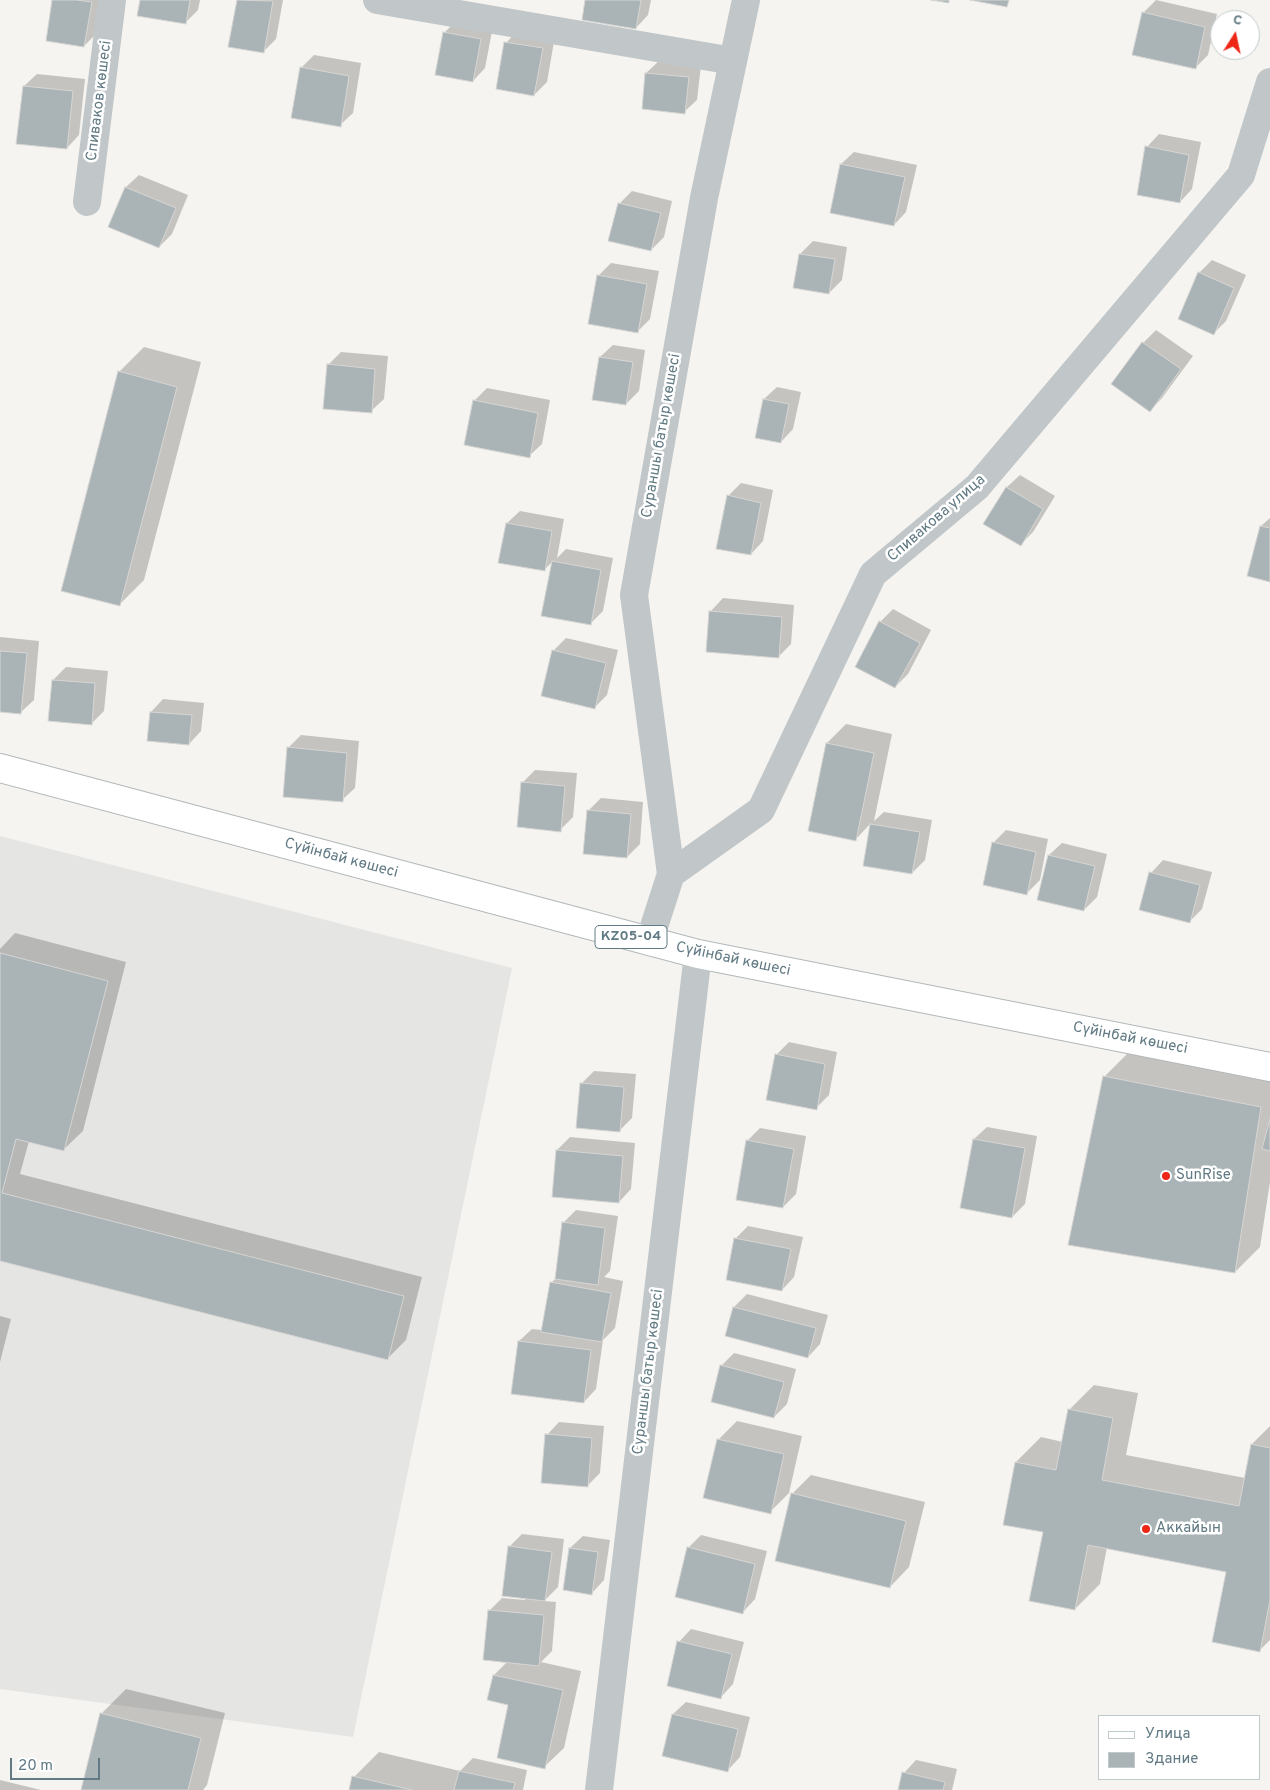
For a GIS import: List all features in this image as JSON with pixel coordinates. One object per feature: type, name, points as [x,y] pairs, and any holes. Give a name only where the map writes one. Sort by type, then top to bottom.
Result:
[{"type":"main road","name":"Сүйінбай көшесі","points":[[0,768],[698,954],[1270,1067]]},
{"type":"street","name":"Спиваков көшесі","points":[[88,202],[112,0]]},
{"type":"street","points":[[377,0],[733,60]]},
{"type":"street","name":"Сураншы батыр көшесі","points":[[672,874],[634,595],[704,198],[746,0]]},
{"type":"street","name":"Спивакова улица","points":[[672,874],[761,810],[873,574],[977,488],[1241,175],[1270,82]]},
{"type":"street","points":[[649,942],[672,874]]},
{"type":"street","name":"Сураншы батыр көшесі","points":[[599,1790],[698,954]]},
{"type":"shaded area","points":[[0,836],[512,968],[353,1737],[0,1689]]},
{"type":"building","points":[[52,0],[92,2],[84,47],[46,41]]},
{"type":"building","points":[[140,0],[190,0],[186,24],[137,16]]},
{"type":"building","points":[[237,0],[273,1],[264,53],[228,47]]},
{"type":"building","points":[[585,0],[641,0],[636,29],[582,20]]},
{"type":"building","points":[[931,0],[949,0],[949,3]]},
{"type":"building","points":[[970,0],[1009,0],[1007,7]]},
{"type":"building","points":[[1142,12],[1205,27],[1196,69],[1132,55]]},
{"type":"building","points":[[443,32],[481,39],[473,82],[435,75]]},
{"type":"building","points":[[504,42],[543,48],[534,96],[496,89]]},
{"type":"building","points":[[300,67],[349,76],[341,127],[291,118]]},
{"type":"building","points":[[645,73],[689,77],[685,114],[642,109]]},
{"type":"building","points":[[23,86],[73,91],[67,149],[16,144]]},
{"type":"building","points":[[1145,146],[1189,155],[1180,203],[1137,195]]},
{"type":"building","points":[[840,164],[905,177],[894,226],[830,213]]},
{"type":"building","points":[[125,187],[176,208],[159,248],[108,227]]},
{"type":"building","points":[[618,203],[661,213],[651,251],[608,241]]},
{"type":"building","points":[[799,254],[835,259],[829,294],[793,288]]},
{"type":"building","points":[[1198,272],[1234,288],[1214,335],[1178,319]]},
{"type":"building","points":[[597,275],[647,284],[638,333],[588,324]]},
{"type":"building","points":[[1142,342],[1181,369],[1150,412],[1111,384]]},
{"type":"building","points":[[599,357],[633,362],[626,405],[592,400]]},
{"type":"building","points":[[327,364],[375,369],[372,413],[323,409]]},
{"type":"building","points":[[118,371],[177,387],[120,606],[61,591]]},
{"type":"building","points":[[763,399],[789,404],[781,443],[755,438]]},
{"type":"building","points":[[473,400],[538,413],[530,458],[464,445]]},
{"type":"building","points":[[1006,487],[1043,509],[1021,546],[983,524]]},
{"type":"building","points":[[727,495],[761,503],[751,555],[716,549]]},
{"type":"building","points":[[506,523],[552,531],[545,571],[498,563]]},
{"type":"building","points":[[1260,526],[1270,528],[1270,582],[1247,576]]},
{"type":"building","points":[[552,561],[601,570],[591,625],[541,616]]},
{"type":"building","points":[[709,611],[782,617],[779,658],[706,652]]},
{"type":"building","points":[[879,621],[920,643],[895,688],[855,667]]},
{"type":"building","points":[[552,650],[606,663],[595,709],[541,696]]},
{"type":"building","points":[[0,651],[27,653],[21,714],[0,712]]},
{"type":"building","points":[[52,680],[95,683],[92,725],[48,721]]},
{"type":"building","points":[[150,712],[192,715],[189,745],[147,741]]},
{"type":"building","points":[[826,743],[874,753],[856,841],[808,831]]},
{"type":"building","points":[[287,747],[347,753],[343,802],[283,797]]},
{"type":"building","points":[[521,782],[565,786],[561,832],[517,827]]},
{"type":"building","points":[[587,810],[631,814],[627,858],[583,854]]},
{"type":"building","points":[[870,824],[920,832],[912,874],[863,866]]},
{"type":"building","points":[[992,842],[1036,852],[1027,895],[983,885]]},
{"type":"building","points":[[1048,855],[1095,866],[1084,911],[1037,900]]},
{"type":"building","points":[[1149,872],[1200,885],[1190,923],[1139,910]]},
{"type":"building","points":[[0,953],[108,981],[64,1151],[16,1139],[2,1193],[404,1296],[388,1360],[0,1261]]},
{"type":"building","points":[[775,1054],[825,1064],[817,1110],[766,1100]]},
{"type":"building","name":"SunRise","points":[[1103,1076],[1261,1107],[1235,1273],[1068,1245]]},
{"type":"building","points":[[580,1083],[624,1087],[620,1132],[576,1128]]},
{"type":"building","points":[[1270,1119],[1270,1151],[1262,1149]]},
{"type":"building","points":[[973,1139],[1025,1148],[1012,1218],[960,1208]]},
{"type":"building","points":[[746,1140],[794,1149],[783,1208],[736,1200]]},
{"type":"building","points":[[556,1150],[623,1156],[619,1203],[552,1197]]},
{"type":"building","points":[[562,1222],[605,1228],[598,1285],[555,1279]]},
{"type":"building","points":[[734,1238],[791,1249],[782,1291],[726,1280]]},
{"type":"building","points":[[550,1282],[611,1293],[602,1342],[541,1332]]},
{"type":"building","points":[[733,1307],[816,1328],[808,1358],[725,1336]]},
{"type":"building","points":[[518,1341],[591,1350],[584,1403],[511,1394]]},
{"type":"building","points":[[720,1365],[784,1382],[774,1418],[711,1402]]},
{"type":"building","name":"Аккайын","points":[[1068,1409],[1113,1418],[1102,1480],[1239,1506],[1251,1444],[1270,1448],[1270,1600],[1260,1652],[1212,1642],[1226,1572],[1088,1545],[1075,1610],[1029,1601],[1043,1532],[1003,1525],[1015,1462],[1056,1470]]},
{"type":"building","points":[[545,1434],[592,1438],[588,1487],[541,1483]]},
{"type":"building","points":[[717,1439],[784,1454],[771,1514],[703,1498]]},
{"type":"building","points":[[791,1493],[906,1521],[890,1588],[775,1561]]},
{"type":"building","points":[[508,1546],[552,1552],[545,1601],[502,1596]]},
{"type":"building","points":[[687,1547],[755,1564],[743,1614],[675,1597]]},
{"type":"building","points":[[569,1548],[598,1552],[592,1595],[563,1590]]},
{"type":"building","points":[[488,1610],[544,1615],[539,1666],[483,1660]]},
{"type":"building","points":[[677,1641],[732,1654],[721,1699],[667,1686]]},
{"type":"building","points":[[493,1675],[563,1690],[545,1769],[497,1758],[508,1705],[487,1700]]},
{"type":"building","points":[[100,1713],[201,1738],[188,1790],[81,1790]]},
{"type":"building","points":[[672,1714],[738,1729],[728,1772],[662,1756]]},
{"type":"building","points":[[459,1771],[515,1783],[513,1790],[454,1790]]},
{"type":"building","points":[[902,1772],[945,1782],[943,1790],[898,1790]]},
{"type":"building","points":[[352,1776],[412,1790],[349,1790]]},
{"type":"place","name":"SunRise","points":[[1166,1176]]},
{"type":"place","name":"Аккайын","points":[[1146,1529]]}]
